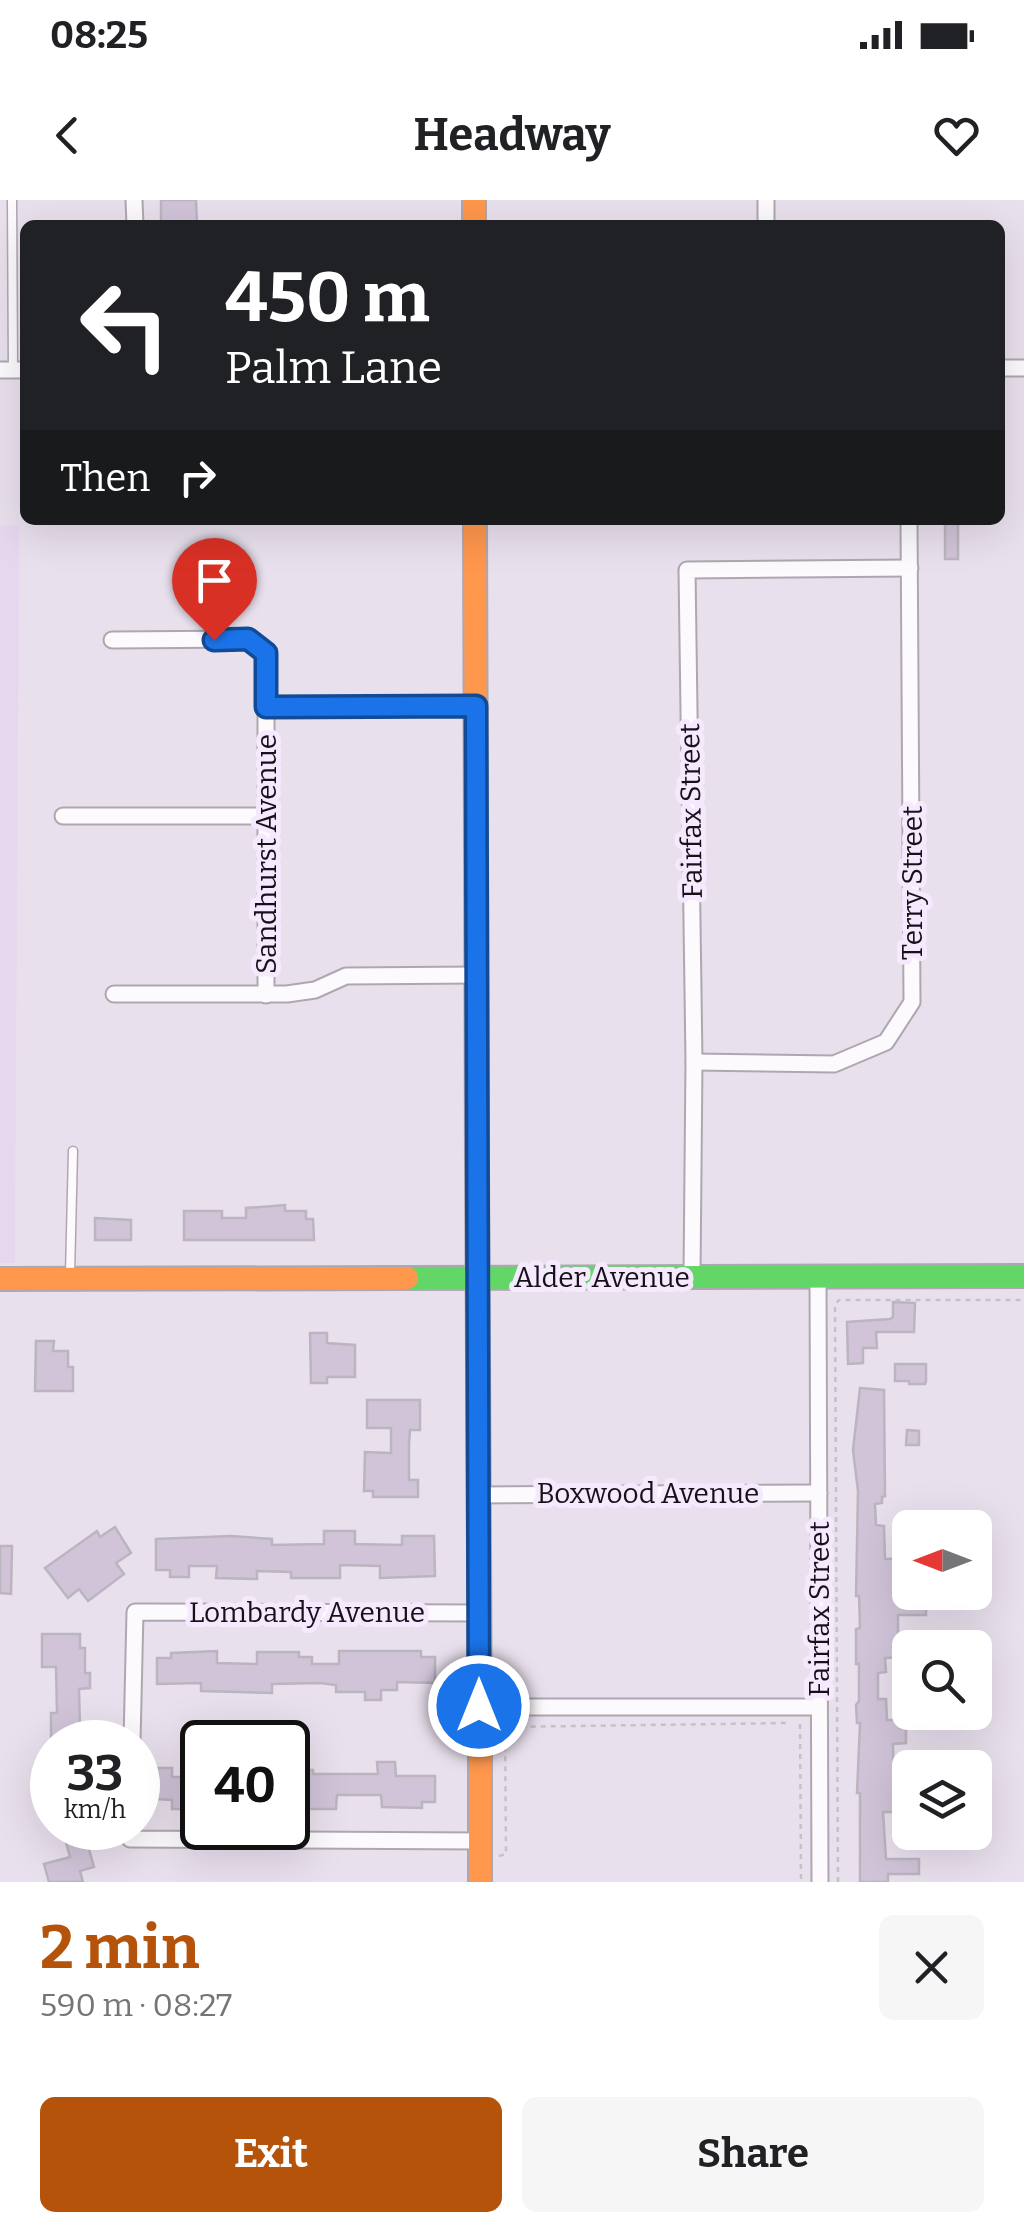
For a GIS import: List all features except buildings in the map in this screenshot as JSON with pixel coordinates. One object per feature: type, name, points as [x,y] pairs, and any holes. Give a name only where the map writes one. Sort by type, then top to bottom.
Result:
[{"type":"street","points":[[476,525],[480,1882]]},
{"type":"street","name":"Terry Street","points":[[694,1062],[834,1064],[886,1042],[912,1002],[910,525]]},
{"type":"street","name":"Fairfax Street","points":[[692,1276],[694,1062],[687,570],[910,568]]},
{"type":"street","name":"Sandhurst Avenue","points":[[112,640],[248,639],[266,653],[266,995]]},
{"type":"street","points":[[266,707],[476,706]]},
{"type":"street","points":[[63,816],[266,816]]},
{"type":"street","points":[[114,994],[266,995],[316,990],[346,976],[476,974]]},
{"type":"street","name":"Fairfax Street","points":[[818,1276],[820,1882]]},
{"type":"street","name":"Alder Avenue","points":[[0,1279],[1024,1276]]},
{"type":"street","name":"Boxwood Avenue","points":[[478,1494],[818,1493]]},
{"type":"street","name":"Lombardy Avenue","points":[[133,1720],[135,1612],[479,1613]]},
{"type":"street","points":[[479,1706],[819,1707]]},
{"type":"street","points":[[160,1834],[480,1841]]},
{"type":"lane","points":[[12,200],[13,370]]},
{"type":"lane","points":[[70,1278],[73,1151]]},
{"type":"path","points":[[838,1882],[835,1304],[839,1300],[1024,1300]]},
{"type":"path","points":[[500,1869],[499,1856],[506,1854],[505,1727],[800,1723],[801,1882]]},
{"type":"shaded area","points":[[19,525],[15,1263],[0,1263],[0,526]]},
{"type":"traffic: fast","points":[[477,1168],[480,1749]]},
{"type":"traffic: fast","points":[[407,1278],[1024,1276]]},
{"type":"traffic: slow","points":[[474,200],[474,220]]},
{"type":"traffic: slow","points":[[475,525],[477,1168]]},
{"type":"traffic: slow","points":[[0,1279],[407,1278]]},
{"type":"traffic: slow","points":[[480,1749],[480,1882]]},
{"type":"route","points":[[214,640],[248,639],[266,653],[266,707],[476,706],[479,1706]]}]
